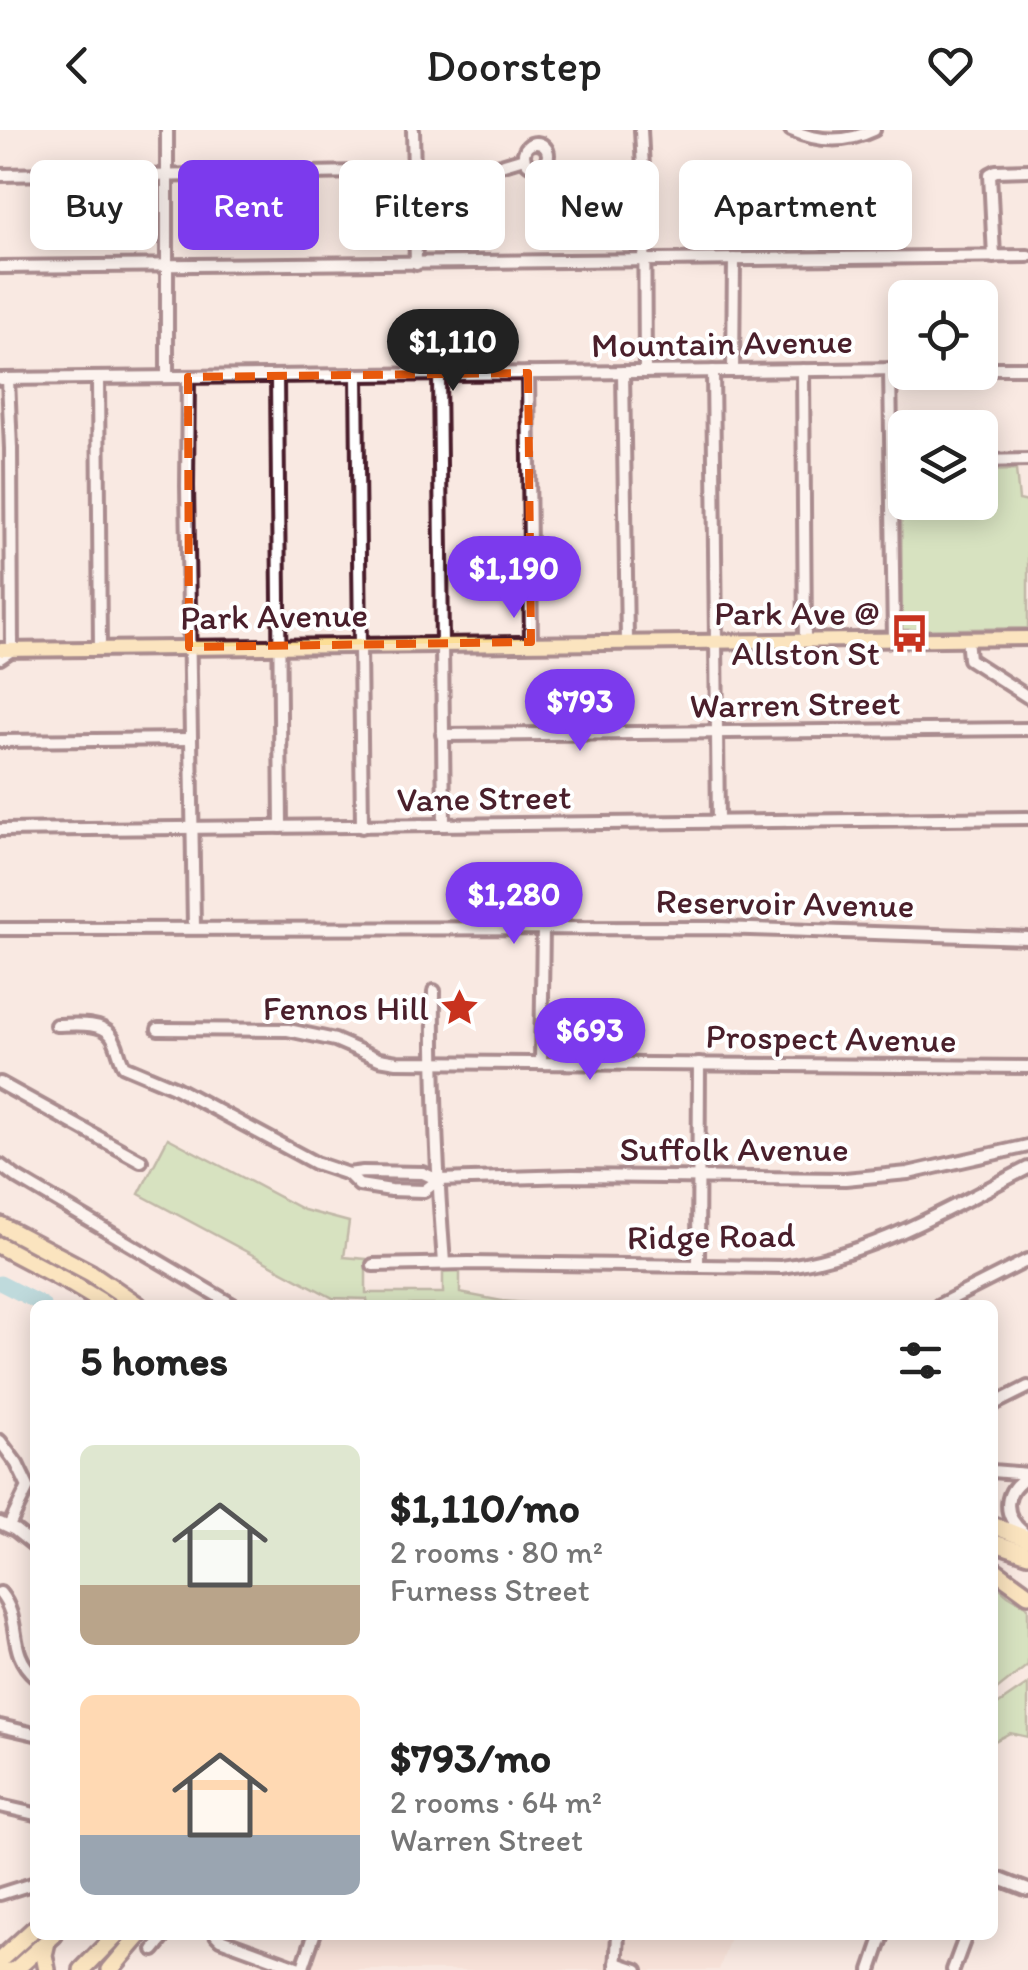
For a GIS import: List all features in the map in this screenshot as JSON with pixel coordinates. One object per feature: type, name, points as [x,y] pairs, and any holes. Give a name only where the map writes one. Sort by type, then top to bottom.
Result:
[{"type":"highway","points":[[0,1225],[91,1273],[131,1300]]},
{"type":"highway","points":[[0,1246],[98,1300]]},
{"type":"highway","points":[[50,1272],[82,1300]]},
{"type":"highway","points":[[998,1527],[1028,1537]]},
{"type":"highway","points":[[998,1544],[1028,1554]]},
{"type":"highway","points":[[998,1572],[1028,1594]]},
{"type":"highway","points":[[0,1960],[30,1933]]},
{"type":"highway","points":[[16,1970],[49,1940]]},
{"type":"highway","points":[[47,1970],[44,1956],[50,1940]]},
{"type":"highway","points":[[84,1968],[111,1940]]},
{"type":"highway","points":[[110,1970],[136,1940]]},
{"type":"main road","name":"Park Avenue","points":[[4,652],[1028,638]]},
{"type":"main road","points":[[0,1960],[16,1970]]},
{"type":"main road","points":[[0,1969],[16,1970]]},
{"type":"street","points":[[167,130],[167,377]]},
{"type":"street","points":[[413,130],[413,160]]},
{"type":"street","points":[[641,130],[645,372]]},
{"type":"street","points":[[791,130],[831,140],[874,130]]},
{"type":"street","points":[[505,164],[524,158]]},
{"type":"street","points":[[994,257],[990,173],[1028,170]]},
{"type":"street","points":[[0,175],[339,172]]},
{"type":"street","points":[[416,250],[416,264]]},
{"type":"street","points":[[0,267],[1028,256]]},
{"type":"street","points":[[733,371],[734,259]]},
{"type":"street","points":[[998,368],[1028,368]]},
{"type":"street","name":"Mountain Avenue","points":[[4,379],[888,369]]},
{"type":"street","points":[[802,370],[805,640]]},
{"type":"street","points":[[713,371],[718,822]]},
{"type":"street","points":[[623,372],[627,641]]},
{"type":"street","points":[[528,373],[531,642]]},
{"type":"street","points":[[439,374],[444,826]]},
{"type":"street","points":[[357,376],[362,827]]},
{"type":"street","points":[[188,377],[194,927]]},
{"type":"street","points":[[277,377],[282,826]]},
{"type":"street","points":[[98,378],[100,648]]},
{"type":"street","points":[[4,379],[11,448],[4,652]]},
{"type":"street","points":[[998,460],[1028,460]]},
{"type":"street","points":[[893,520],[894,639]]},
{"type":"street","points":[[966,638],[970,660],[1028,697]]},
{"type":"street","name":"Warren Street","points":[[442,735],[1028,730]]},
{"type":"street","points":[[0,741],[191,739]]},
{"type":"street","name":"Vane Street","points":[[0,830],[1028,818]]},
{"type":"street","points":[[540,1063],[543,927]]},
{"type":"street","name":"Reservoir Avenue","points":[[0,929],[717,928],[1028,938]]},
{"type":"street","points":[[434,991],[433,1062],[444,1263]]},
{"type":"street","name":"Suffolk Avenue","points":[[56,1025],[107,1030],[124,1066],[316,1163],[348,1174],[424,1173],[438,1180],[572,1176],[830,1179],[941,1167],[1028,1146]]},
{"type":"street","name":"Prospect Avenue","points":[[158,1030],[288,1030],[335,1040],[379,1059],[397,1062],[1028,1067]]},
{"type":"street","points":[[698,1266],[699,1064]]},
{"type":"street","points":[[0,1083],[140,1162]]},
{"type":"street","points":[[0,1165],[225,1300]]},
{"type":"street","name":"Ridge Road","points":[[373,1265],[781,1267],[811,1263],[848,1254],[902,1232],[1028,1168]]},
{"type":"street","name":"Suffolk Avenue","points":[[348,1174],[358,1185],[391,1190],[424,1191],[438,1180]]},
{"type":"street","points":[[949,1300],[1028,1260]]},
{"type":"street","points":[[998,1402],[1028,1387]]},
{"type":"street","points":[[0,1441],[17,1464],[28,1489],[4,1525],[30,1543]]},
{"type":"street","points":[[998,1472],[1028,1475]]},
{"type":"street","points":[[1028,1475],[1013,1488],[1007,1506],[1012,1522],[1028,1537]]},
{"type":"street","points":[[0,1593],[13,1614],[18,1656],[30,1672]]},
{"type":"street","points":[[0,1726],[30,1733]]},
{"type":"street","points":[[0,1806],[30,1813]]},
{"type":"street","points":[[998,1878],[1028,1890]]},
{"type":"street","points":[[0,1894],[30,1884]]},
{"type":"street","points":[[154,1950],[162,1940]]},
{"type":"street","points":[[223,1940],[302,1969],[312,1940]]},
{"type":"street","points":[[618,1940],[616,1966],[637,1970]]},
{"type":"street","points":[[870,1970],[881,1940]]},
{"type":"street","points":[[954,1970],[964,1940]]},
{"type":"highlighted area","points":[[528,373],[531,642],[189,647],[188,377]]},
{"type":"shaded area","points":[[319,1940],[729,1940],[719,1970],[309,1970]]},
{"type":"green space","points":[[998,470],[1016,470],[1019,500],[1028,502],[1028,628],[902,630],[901,520],[998,520]]},
{"type":"green space","points":[[168,1138],[304,1210],[349,1222],[344,1257],[366,1259],[366,1293],[443,1293],[443,1268],[460,1269],[460,1293],[497,1300],[333,1298],[139,1194]]},
{"type":"green space","points":[[998,1586],[1028,1607],[1028,1665],[998,1689]]},
{"type":"green space","points":[[1028,1684],[1028,1737],[1010,1733],[998,1739],[998,1705]]},
{"type":"waterway","points":[[0,1283],[33,1300]]},
{"type":"place","name":"Park Ave @ Allston St","points":[[910,633]]},
{"type":"place","name":"Fennos Hill","points":[[459,1008]]}]
